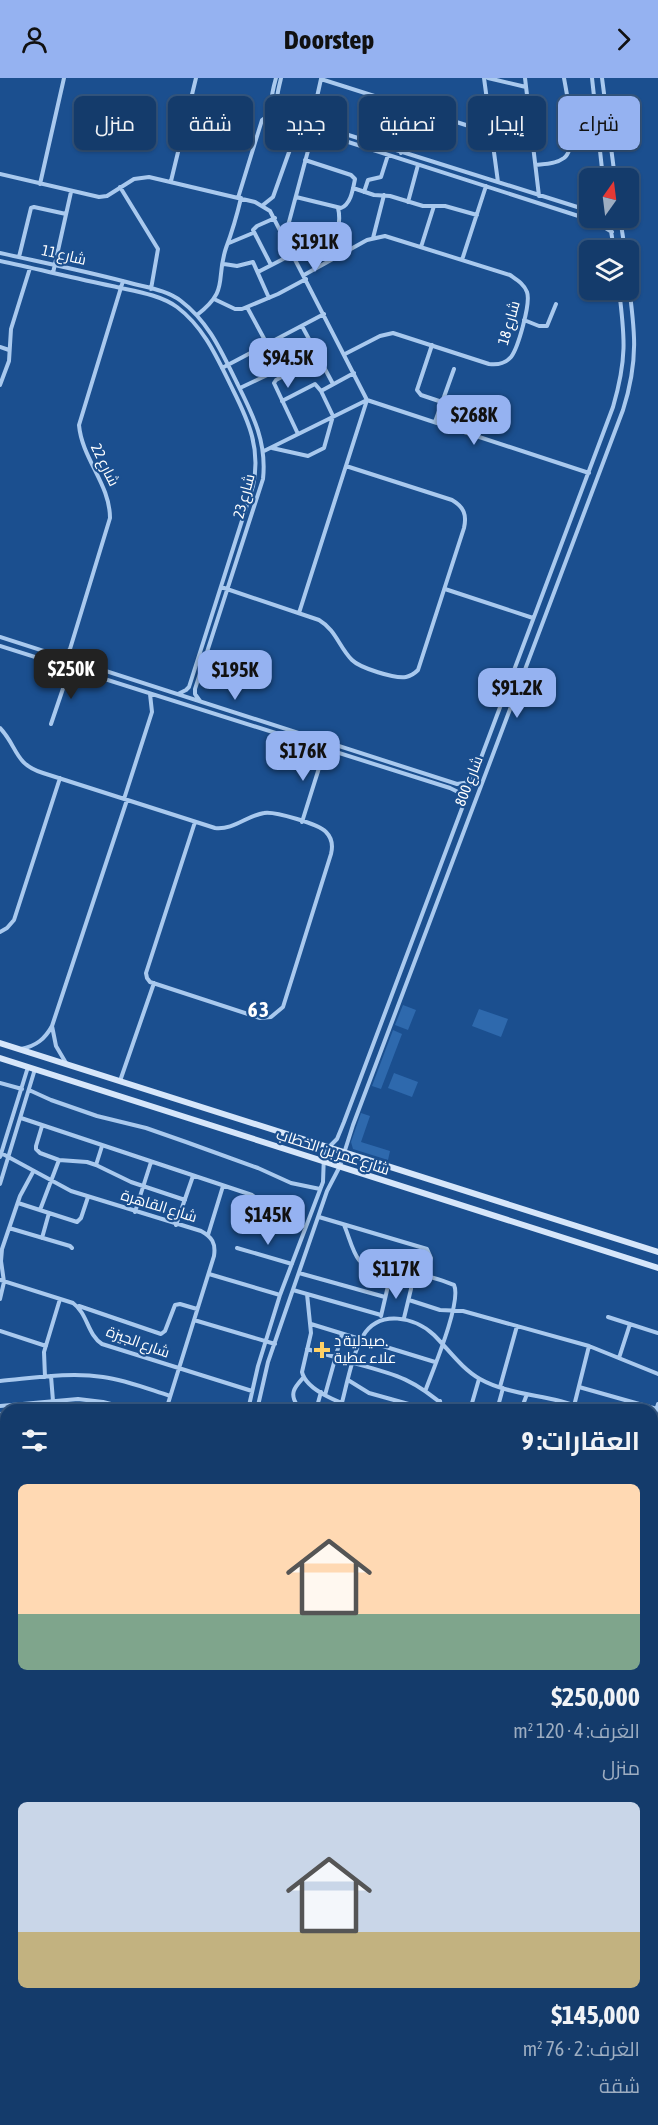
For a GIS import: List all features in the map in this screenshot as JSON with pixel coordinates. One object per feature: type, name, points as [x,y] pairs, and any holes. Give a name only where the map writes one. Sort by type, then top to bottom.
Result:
[{"type":"street","points":[[40,184],[64,78]]},
{"type":"street","points":[[171,181],[196,78]]},
{"type":"street","points":[[272,96],[276,78]]},
{"type":"street","points":[[277,96],[281,78]]},
{"type":"street","points":[[318,96],[322,78],[376,96]]},
{"type":"street","points":[[488,96],[486,78],[526,87]]},
{"type":"street","points":[[525,78],[539,196]]},
{"type":"street","points":[[536,165],[561,160],[570,150],[571,137],[564,78]]},
{"type":"street","points":[[591,78],[602,168]]},
{"type":"street","points":[[602,78],[614,168]]},
{"type":"street","points":[[196,315],[214,299],[221,281],[240,198],[262,120],[265,118]]},
{"type":"street","points":[[347,136],[579,208]]},
{"type":"street","points":[[347,142],[594,221],[612,232]]},
{"type":"street","points":[[263,205],[273,197],[290,150]]},
{"type":"street","points":[[285,238],[308,150]]},
{"type":"street","points":[[493,150],[498,183]]},
{"type":"street","points":[[364,192],[368,180],[381,177],[388,155]]},
{"type":"street","points":[[296,197],[338,208],[348,203],[353,188],[355,179],[351,175],[305,160]]},
{"type":"street","points":[[408,202],[418,165]]},
{"type":"street","points":[[0,175],[99,197],[106,196],[134,179],[156,177],[263,205],[275,218],[367,400],[299,613]]},
{"type":"street","points":[[462,260],[486,186]]},
{"type":"street","points":[[120,188],[158,249],[151,289]]},
{"type":"street","points":[[353,188],[423,206],[451,207],[477,214]]},
{"type":"street","points":[[53,273],[71,191]]},
{"type":"street","points":[[214,299],[235,309],[242,309],[270,298],[327,262],[373,238],[384,195]]},
{"type":"street","points":[[421,247],[434,206]]},
{"type":"street","points":[[19,257],[31,208],[66,214]]},
{"type":"street","points":[[327,262],[339,220],[338,208]]},
{"type":"street","points":[[229,243],[253,233],[257,226],[275,218]]},
{"type":"street","points":[[611,228],[613,240]]},
{"type":"street","points":[[253,233],[271,265]]},
{"type":"street","name":"شارع 18","points":[[345,354],[380,336],[393,333],[497,365],[511,357],[524,320],[529,298],[524,285],[510,276],[385,236],[373,238]]},
{"type":"street","name":"شارع 11","points":[[0,253],[123,281]]},
{"type":"street","points":[[258,272],[293,254]]},
{"type":"street","name":"شارع 11","points":[[0,261],[120,288]]},
{"type":"street","points":[[224,264],[237,266],[252,261],[270,298]]},
{"type":"street","points":[[0,384],[9,362],[11,329],[30,267]]},
{"type":"street","name":"شارع 23","points":[[123,281],[175,297],[211,332],[258,425],[264,451],[261,488],[195,689],[200,701]]},
{"type":"street","name":"شارع 22","points":[[63,658],[70,649],[110,518],[107,496],[85,453],[80,440],[79,425],[123,281]]},
{"type":"street","name":"شارع 23","points":[[120,288],[157,298],[178,308],[204,334],[248,420],[254,438],[256,457],[253,486],[189,687],[178,694]]},
{"type":"street","name":"شارع 800","points":[[249,1404],[265,1341],[280,1295],[322,1184],[325,1152],[339,1136],[613,407],[623,370],[625,341],[620,300]]},
{"type":"street","name":"شارع 800","points":[[259,1404],[275,1344],[329,1187],[340,1166],[630,389],[636,343],[631,300]]},
{"type":"street","points":[[524,320],[539,326],[547,326],[556,304]]},
{"type":"street","points":[[247,307],[283,376]]},
{"type":"street","points":[[222,368],[324,314]]},
{"type":"street","points":[[302,326],[333,384]]},
{"type":"street","points":[[432,345],[417,390],[421,395],[442,402]]},
{"type":"street","points":[[0,347],[9,350]]},
{"type":"street","points":[[298,434],[274,383],[319,357]]},
{"type":"street","points":[[240,388],[280,369]]},
{"type":"street","points":[[435,422],[454,369]]},
{"type":"street","points":[[321,391],[354,373]]},
{"type":"street","points":[[271,447],[312,455],[324,448],[333,416],[317,384],[282,401]]},
{"type":"street","points":[[264,451],[367,400],[589,472]]},
{"type":"street","points":[[221,587],[319,620],[330,627],[354,662],[365,668],[404,678],[412,676],[418,670],[445,589],[466,520],[464,512],[459,504],[452,500],[346,466]]},
{"type":"street","points":[[445,589],[534,618]]},
{"type":"street","points":[[0,637],[458,784],[471,782]]},
{"type":"street","points":[[0,646],[455,790],[465,800]]},
{"type":"street","points":[[51,724],[70,668]]},
{"type":"street","points":[[95,676],[97,668]]},
{"type":"street","points":[[19,1049],[37,1043],[52,1026],[152,712],[150,693]]},
{"type":"street","points":[[492,727],[501,730]]},
{"type":"street","points":[[0,728],[27,766],[195,822],[215,828],[224,828],[267,812],[324,830],[330,838],[332,849],[286,997],[280,1011],[271,1017],[260,1018],[148,980],[146,973],[195,822]]},
{"type":"street","points":[[302,822],[325,749]]},
{"type":"street","points":[[369,763],[371,756]]},
{"type":"street","points":[[0,932],[14,920],[60,778]]},
{"type":"street","points":[[438,868],[448,872]]},
{"type":"street","points":[[120,1081],[154,983]]},
{"type":"street","points":[[52,1026],[56,1046],[67,1064]]},
{"type":"street","name":"شارع عمر بن الخطاب","points":[[0,1043],[658,1252]]},
{"type":"street","name":"شارع عمر بن الخطاب","points":[[0,1058],[658,1268]]},
{"type":"street","points":[[1,1155],[22,1089],[32,1068]]},
{"type":"street","points":[[0,1184],[29,1090],[32,1068]]},
{"type":"street","points":[[0,1083],[22,1089]]},
{"type":"street","points":[[29,1090],[97,1116],[146,1128],[186,1142],[258,1168],[291,1183],[320,1190]]},
{"type":"street","points":[[172,1113],[176,1098]]},
{"type":"street","points":[[21,1119],[255,1196],[271,1211],[305,1227]]},
{"type":"street","points":[[42,1125],[36,1149],[40,1153],[59,1160],[87,1162],[143,1186],[185,1200]]},
{"type":"street","points":[[96,1165],[102,1146]]},
{"type":"street","name":"شارع القاهرة","points":[[1,1155],[88,1197],[208,1235],[215,1250],[168,1404]]},
{"type":"street","points":[[40,1210],[59,1160]]},
{"type":"street","points":[[135,1212],[151,1162]]},
{"type":"street","points":[[0,1299],[1,1254],[18,1203],[33,1172]]},
{"type":"street","points":[[176,1225],[193,1176]]},
{"type":"street","points":[[322,1184],[329,1187]]},
{"type":"street","points":[[208,1235],[223,1186]]},
{"type":"street","points":[[18,1203],[80,1221],[88,1197]]},
{"type":"street","points":[[522,1225],[528,1210]]},
{"type":"street","points":[[42,1238],[49,1213]]},
{"type":"street","points":[[319,1218],[427,1249],[431,1258],[425,1276]]},
{"type":"street","points":[[344,1225],[361,1263],[411,1280],[425,1276],[455,1287],[453,1311],[426,1389]]},
{"type":"street","points":[[9,1228],[72,1248]]},
{"type":"street","points":[[237,1248],[291,1264]]},
{"type":"street","points":[[299,1273],[385,1296]]},
{"type":"street","points":[[379,1322],[391,1273]]},
{"type":"street","points":[[209,1274],[280,1295]]},
{"type":"street","points":[[404,1318],[411,1280]]},
{"type":"street","points":[[2,1281],[161,1334],[165,1331],[175,1305],[180,1304],[197,1309]]},
{"type":"street","points":[[294,1290],[381,1315]]},
{"type":"street","points":[[307,1294],[311,1333],[302,1372],[303,1377],[323,1394],[342,1403],[353,1363],[365,1332],[379,1322],[404,1318],[424,1328],[479,1379],[502,1388],[566,1404]]},
{"type":"street","points":[[45,1377],[43,1359],[60,1299]]},
{"type":"street","points":[[409,1300],[440,1310],[463,1311],[590,1346],[658,1374]]},
{"type":"street","name":"شارع الجيزة","points":[[77,1306],[92,1336],[102,1344],[252,1391]]},
{"type":"street","points":[[608,1317],[658,1333]]},
{"type":"street","points":[[194,1320],[275,1344]]},
{"type":"street","points":[[311,1324],[435,1362]]},
{"type":"street","points":[[619,1358],[630,1324]]},
{"type":"street","points":[[498,1404],[517,1326]]},
{"type":"street","points":[[0,1332],[46,1346]]},
{"type":"street","points":[[319,1404],[342,1334]]},
{"type":"street","points":[[575,1404],[590,1346]]},
{"type":"street","points":[[307,1349],[335,1358]]},
{"type":"street","points":[[353,1363],[398,1375],[426,1389],[443,1404]]},
{"type":"street","points":[[0,1381],[78,1375],[111,1378],[170,1396]]},
{"type":"street","points":[[51,1376],[53,1401]]},
{"type":"street","points":[[296,1404],[292,1395],[294,1388],[303,1377]]},
{"type":"street","points":[[472,1404],[479,1379]]},
{"type":"street","points":[[348,1380],[369,1393],[408,1404]]},
{"type":"street","points":[[579,1387],[649,1404]]},
{"type":"street","points":[[523,1404],[526,1394]]},
{"type":"street","points":[[66,1399],[66,1404]]},
{"type":"street","points":[[21,1404],[66,1399],[90,1400],[108,1404]]},
{"type":"shaded area","points":[[403,1005],[416,1010],[408,1030],[395,1025]]},
{"type":"shaded area","points":[[479,1009],[508,1019],[501,1037],[472,1026]]},
{"type":"shaded area","points":[[393,1030],[402,1034],[381,1089],[372,1086]]},
{"type":"shaded area","points":[[394,1073],[418,1082],[412,1097],[388,1088]]},
{"type":"shaded area","points":[[361,1113],[370,1116],[361,1142],[390,1151],[388,1160],[353,1149],[351,1142]]},
{"type":"place","name":"صيدلية د. علاء عطية","points":[[322,1350]]},
{"type":"district","name":"63","points":[[259,1010]]}]
